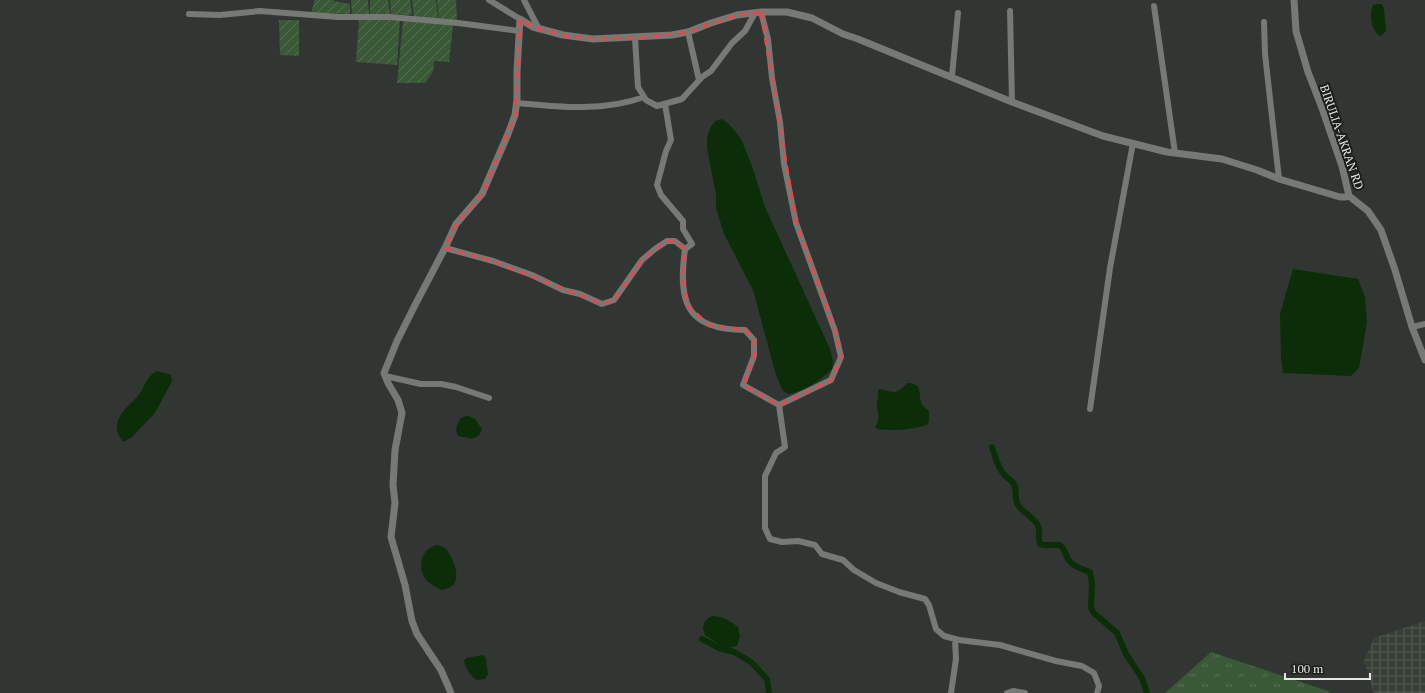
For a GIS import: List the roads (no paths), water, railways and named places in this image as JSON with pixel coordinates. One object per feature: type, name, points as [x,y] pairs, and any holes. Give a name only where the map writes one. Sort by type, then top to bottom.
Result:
[{"type":"street","points":[[489,0],[533,27],[563,35],[593,39],[672,35],[688,32],[737,15],[758,12],[787,12],[812,18],[843,34],[858,38],[1012,102],[1103,136],[1175,153],[1222,159],[1257,170],[1279,179],[1340,197],[1349,196]]},
{"type":"street","points":[[524,0],[539,28]]},
{"type":"street","name":"BIRULIA-AKRAN RD","points":[[1294,0],[1296,31],[1308,72],[1342,166],[1349,196],[1368,211],[1381,230],[1412,327],[1425,360]]},
{"type":"street","points":[[1154,6],[1175,153]]},
{"type":"street","points":[[189,14],[220,15],[260,11],[338,17],[390,17],[458,23],[519,31]]},
{"type":"street","points":[[635,38],[638,87],[646,100],[657,106],[682,99],[699,80],[712,70],[732,43],[745,31],[758,12]]},
{"type":"street","points":[[758,12],[768,38],[772,78],[780,122],[784,164],[796,223],[835,331],[841,357],[831,380],[779,405]]},
{"type":"street","points":[[1010,12],[1012,102]]},
{"type":"street","points":[[952,76],[958,13]]},
{"type":"street","points":[[451,693],[441,670],[417,634],[412,622],[405,585],[391,537],[395,504],[393,485],[395,450],[402,413],[398,400],[384,374],[397,341],[456,224],[482,194],[508,134],[515,115],[517,103],[520,19]]},
{"type":"street","points":[[1264,22],[1265,54],[1279,179]]},
{"type":"street","points":[[688,32],[699,80]]},
{"type":"street","points":[[517,103],[592,107],[626,103],[644,96]]},
{"type":"street","points":[[665,104],[671,140],[666,150],[657,185],[661,195],[683,221],[684,229],[692,244],[685,249],[682,273],[683,293],[687,305],[695,315],[709,325],[744,330],[754,340],[754,356],[743,385],[779,405]]},
{"type":"street","points":[[1090,409],[1110,268],[1132,143]]},
{"type":"street","points":[[445,248],[532,275],[563,290],[580,294],[602,304],[614,300],[642,260],[667,241],[675,241],[685,249]]},
{"type":"street","points":[[1412,327],[1425,324]]},
{"type":"street","points":[[385,376],[421,384],[441,384],[456,387],[489,398]]},
{"type":"street","points":[[779,405],[785,447],[776,454],[765,476],[765,528],[770,539],[782,542],[798,542],[815,545],[822,554],[844,560],[854,570],[876,583],[899,592],[925,599],[929,605],[936,629],[944,636],[955,639],[1000,645],[1056,662],[1082,666],[1094,673],[1099,686],[1097,693]]},
{"type":"street","points":[[951,693],[956,659],[955,639]]},
{"type":"street","points":[[1007,693],[1013,690],[1025,693]]},
{"type":"waterway","points":[[992,447],[996,461],[1001,470],[1004,475],[1014,484],[1018,505],[1034,520],[1038,526],[1040,544],[1060,545],[1072,564],[1090,572],[1092,584],[1091,608],[1094,613],[1117,633],[1126,654],[1142,678],[1147,693]]},
{"type":"waterway","points":[[702,639],[719,648],[734,652],[751,662],[767,679],[769,693]]}]
